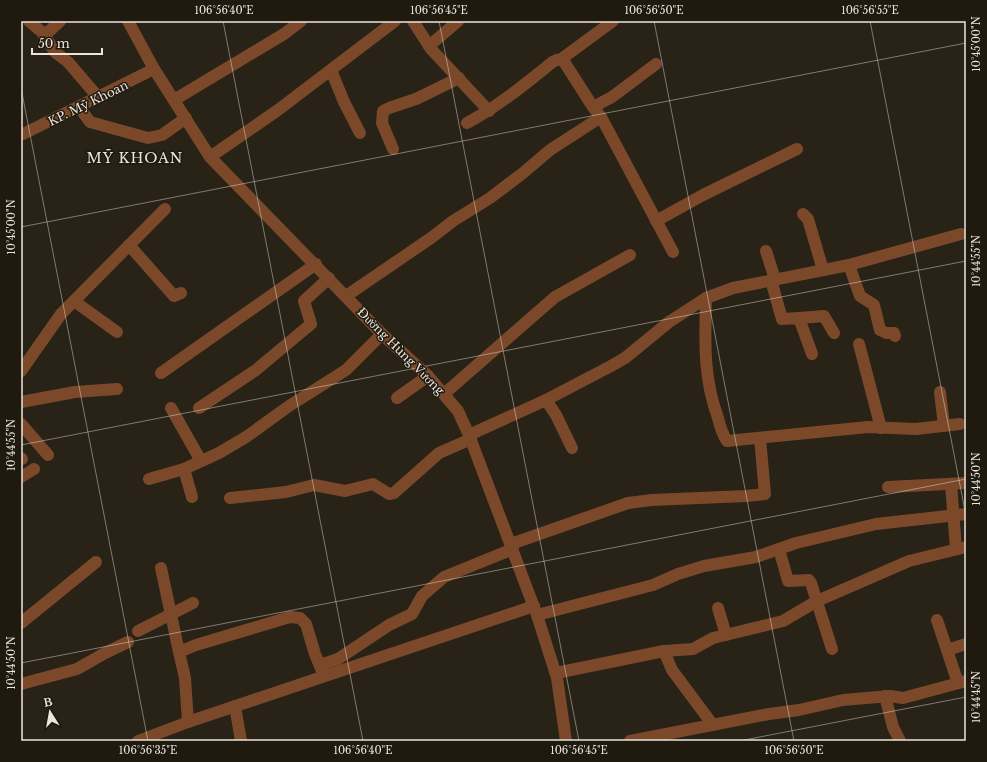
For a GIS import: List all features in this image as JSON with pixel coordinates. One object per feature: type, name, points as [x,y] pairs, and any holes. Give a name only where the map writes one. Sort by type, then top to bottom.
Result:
[{"type":"street","points":[[29,21],[44,36],[55,52],[68,62],[98,97]]},
{"type":"street","points":[[44,36],[60,21]]},
{"type":"street","points":[[174,100],[284,34],[301,21]]},
{"type":"street","points":[[210,157],[278,110],[395,21]]},
{"type":"street","points":[[413,21],[429,46],[489,111]]},
{"type":"street","points":[[429,46],[458,21]]},
{"type":"street","points":[[563,60],[564,57],[613,21]]},
{"type":"street","name":"Đường Hùng Vương","points":[[133,22],[154,70],[210,157],[316,264],[382,334],[428,376],[458,411],[470,437],[536,611],[556,674],[566,741]]},
{"type":"street","points":[[467,123],[489,111],[525,85],[553,61],[559,59],[563,60]]},
{"type":"street","points":[[563,60],[601,117],[673,252]]},
{"type":"street","points":[[593,107],[612,97],[656,64]]},
{"type":"street","name":"KP. Mỹ Khoan","points":[[21,136],[154,70]]},
{"type":"street","points":[[331,70],[344,102],[360,133]]},
{"type":"street","points":[[393,149],[382,123],[383,111],[416,100],[458,78]]},
{"type":"street","points":[[79,107],[90,122],[148,138],[162,135],[186,118]]},
{"type":"street","points":[[346,296],[431,238],[453,220],[490,198],[550,150],[601,117]]},
{"type":"street","points":[[656,221],[703,195],[798,149]]},
{"type":"street","points":[[21,371],[61,314],[165,209]]},
{"type":"street","points":[[803,214],[808,219],[823,270]]},
{"type":"street","points":[[230,498],[286,492],[314,485],[345,491],[373,484],[389,494],[394,493],[439,453],[546,400],[625,358],[669,322],[706,298],[733,288],[849,265],[961,234]]},
{"type":"street","points":[[129,245],[174,296],[181,293]]},
{"type":"street","points":[[766,251],[782,319],[824,316],[834,333]]},
{"type":"street","points":[[444,394],[555,297],[630,255]]},
{"type":"street","points":[[161,373],[316,264]]},
{"type":"street","points":[[849,265],[860,296],[874,304],[880,330],[886,333],[894,333],[895,336]]},
{"type":"street","points":[[199,408],[256,370],[310,324],[304,302],[329,278]]},
{"type":"street","points":[[706,298],[705,361],[707,381],[724,437],[727,441],[732,442],[828,431],[881,428],[916,429],[960,424]]},
{"type":"street","points":[[74,301],[117,332]]},
{"type":"street","points":[[799,318],[812,354]]},
{"type":"street","points":[[149,479],[184,469],[219,453],[246,437],[289,406],[346,370],[382,334]]},
{"type":"street","points":[[859,344],[881,428]]},
{"type":"street","points":[[397,398],[428,376]]},
{"type":"street","points":[[21,402],[75,392],[117,389]]},
{"type":"street","points":[[940,392],[944,426]]},
{"type":"street","points":[[546,400],[572,448]]},
{"type":"street","points":[[171,408],[200,461]]},
{"type":"street","points":[[21,424],[48,455]]},
{"type":"street","points":[[322,671],[389,625],[412,614],[422,596],[444,577],[512,547],[628,503],[652,500],[765,494],[760,438]]},
{"type":"street","points":[[21,477],[34,469]]},
{"type":"street","points":[[184,469],[192,497]]},
{"type":"street","points":[[556,674],[664,651],[693,649],[713,638],[783,621],[817,601],[909,560],[961,548],[952,516],[951,484]]},
{"type":"street","points":[[888,487],[966,484]]},
{"type":"street","points":[[138,741],[235,706],[322,671],[536,611],[653,585],[678,574],[704,566],[756,557],[778,549],[876,524],[966,514]]},
{"type":"street","points":[[778,549],[786,579],[791,582],[809,580],[832,649]]},
{"type":"street","points":[[21,623],[96,562]]},
{"type":"street","points":[[161,568],[184,678],[188,722]]},
{"type":"street","points":[[138,631],[193,603]]},
{"type":"street","points":[[718,608],[726,635]]},
{"type":"street","points":[[179,652],[196,645],[290,617],[300,618],[306,624],[322,671]]},
{"type":"street","points":[[630,741],[799,710],[843,700],[885,696],[903,698],[962,682],[947,650],[937,620]]},
{"type":"street","points":[[21,684],[78,669],[105,653],[128,642]]},
{"type":"street","points":[[947,650],[966,644]]},
{"type":"street","points":[[664,651],[672,670],[713,725]]},
{"type":"street","points":[[885,696],[893,727],[900,741]]},
{"type":"street","points":[[235,706],[241,741]]},
{"type":"district","name":"MỸ KHOAN","points":[[135,158]]}]
